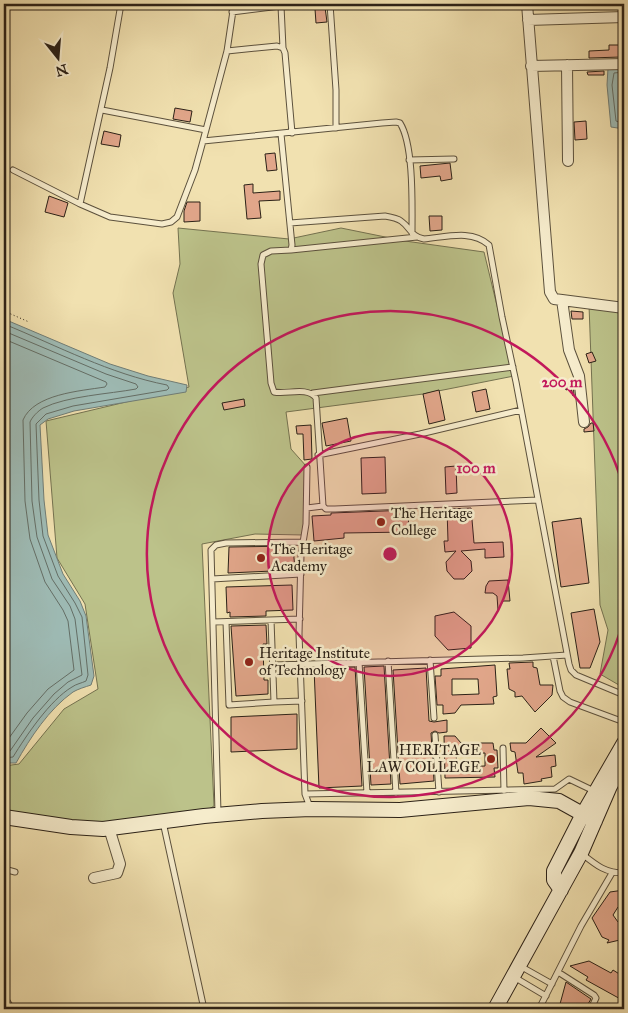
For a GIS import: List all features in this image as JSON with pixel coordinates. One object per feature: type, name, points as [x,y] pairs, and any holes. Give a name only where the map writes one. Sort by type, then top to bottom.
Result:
[{"type":"street","points":[[528,4],[531,66],[550,292],[554,299],[624,308]]},
{"type":"street","points":[[528,20],[624,17]]},
{"type":"street","points":[[531,66],[624,64]]},
{"type":"street","points":[[568,65],[568,161]]},
{"type":"street","points":[[562,300],[569,350],[579,376],[584,422]]},
{"type":"street","points":[[561,890],[554,880],[554,872],[589,817],[624,743]]},
{"type":"street","points":[[600,795],[624,761]]},
{"type":"street","points":[[4,817],[71,827],[109,828],[218,815],[311,809],[400,810],[529,798],[559,801],[589,817]]},
{"type":"street","points":[[495,1009],[519,973],[561,890],[583,855],[589,817]]},
{"type":"street","points":[[94,878],[117,872],[120,864],[109,828]]},
{"type":"street","points":[[4,1001],[9,1009]]},
{"type":"lane","points":[[4,24],[7,4]]},
{"type":"lane","points":[[80,204],[102,110],[121,4]]},
{"type":"lane","points":[[13,170],[110,217],[162,224],[171,222],[177,217],[204,141],[227,51],[234,4]]},
{"type":"lane","points":[[232,12],[297,4]]},
{"type":"lane","points":[[330,4],[336,90],[336,128]]},
{"type":"lane","points":[[281,6],[283,48],[292,133]]},
{"type":"lane","points":[[227,51],[277,46],[283,48]]},
{"type":"lane","points":[[102,110],[206,130]]},
{"type":"lane","points":[[204,141],[400,123],[408,139],[412,234]]},
{"type":"lane","points":[[281,134],[291,250]]},
{"type":"lane","points":[[409,160],[454,159]]},
{"type":"lane","points":[[290,223],[385,216],[396,218],[412,234],[424,239],[474,235],[483,239],[489,245],[571,670],[576,675],[624,695]]},
{"type":"lane","points":[[418,237],[271,251],[263,255],[261,264],[271,383],[274,392],[307,392],[312,394],[513,367]]},
{"type":"lane","points":[[312,394],[316,398],[318,455],[323,506]]},
{"type":"lane","points":[[318,455],[420,434],[521,410]]},
{"type":"lane","points":[[307,467],[307,508],[301,574],[300,664],[305,794],[311,809]]},
{"type":"lane","points":[[307,508],[323,506],[326,509],[335,509],[538,500]]},
{"type":"lane","points":[[218,815],[211,550],[216,545],[226,543],[303,542]]},
{"type":"lane","points":[[212,579],[301,574]]},
{"type":"lane","points":[[213,622],[300,618]]},
{"type":"lane","points":[[271,620],[274,702]]},
{"type":"lane","points":[[226,622],[229,706],[274,702],[302,702]]},
{"type":"lane","points":[[273,665],[567,655]]},
{"type":"lane","points":[[553,656],[563,697],[570,702],[624,722]]},
{"type":"lane","points":[[430,660],[434,718]]},
{"type":"lane","points":[[359,662],[367,793]]},
{"type":"lane","points":[[388,662],[396,793]]},
{"type":"lane","points":[[436,735],[439,792]]},
{"type":"lane","points":[[503,748],[504,791]]},
{"type":"lane","points":[[305,794],[504,791],[555,788],[569,779],[600,795]]},
{"type":"lane","points":[[162,822],[204,1009]]},
{"type":"lane","points":[[583,855],[604,870],[624,874]]},
{"type":"lane","points":[[4,869],[16,872]]},
{"type":"lane","points":[[539,1009],[581,926],[612,873]]},
{"type":"lane","points":[[558,972],[594,995],[596,998],[591,1009]]},
{"type":"lane","points":[[519,973],[542,979],[552,984]]},
{"type":"lane","points":[[519,973],[546,996]]},
{"type":"path","points":[[4,311],[29,322]]},
{"type":"green space","points":[[178,228],[289,239],[341,228],[405,241],[484,252],[514,376],[423,394],[286,412],[291,449],[307,467],[303,535],[255,534],[202,544],[214,806],[194,818],[95,832],[4,819],[4,766],[19,764],[64,709],[98,689],[85,604],[57,558],[46,421],[189,387],[173,293],[180,264]]},
{"type":"green space","points":[[589,305],[624,309],[624,688],[600,674],[608,630],[600,605]]},
{"type":"water","points":[[624,67],[624,129],[611,127],[607,85],[608,68]]},
{"type":"water","points":[[4,319],[110,364],[148,376],[187,385],[186,392],[74,411],[48,419],[40,425],[48,535],[63,574],[80,601],[86,616],[94,676],[91,685],[73,692],[48,715],[16,763],[4,763]]},
{"type":"building","points":[[325,7],[327,22],[316,23],[315,9]]},
{"type":"building","points":[[609,45],[621,45],[621,57],[589,58],[589,51],[609,50]]},
{"type":"building","points":[[604,71],[604,75],[588,75],[587,72]]},
{"type":"building","points":[[175,108],[192,111],[190,122],[173,119]]},
{"type":"building","points":[[586,121],[587,139],[575,140],[574,122]]},
{"type":"building","points":[[104,131],[121,135],[119,147],[101,144]]},
{"type":"building","points":[[275,153],[277,170],[267,171],[265,154]]},
{"type":"building","points":[[450,163],[452,179],[441,181],[440,176],[421,178],[420,166]]},
{"type":"building","points":[[253,184],[253,193],[280,191],[280,200],[259,201],[261,218],[247,219],[244,185]]},
{"type":"building","points":[[49,196],[68,203],[64,217],[45,212]]},
{"type":"building","points":[[187,202],[200,202],[200,221],[184,222],[184,211]]},
{"type":"building","points":[[429,216],[442,216],[442,230],[430,231]]},
{"type":"building","points":[[571,311],[583,312],[583,319],[572,319]]},
{"type":"building","points":[[592,352],[596,361],[589,363],[586,354]]},
{"type":"building","points":[[573,381],[573,396],[571,388],[566,390],[564,383]]},
{"type":"building","points":[[486,389],[490,409],[476,412],[472,392]]},
{"type":"building","points":[[439,390],[445,420],[429,424],[423,394]]},
{"type":"building","points":[[244,399],[245,406],[224,410],[222,403]]},
{"type":"building","points":[[347,418],[351,441],[326,446],[322,423]]},
{"type":"building","points":[[593,423],[594,431],[584,432],[584,429]]},
{"type":"building","points":[[311,425],[312,459],[304,460],[303,434],[297,434],[296,426]]},
{"type":"building","points":[[385,457],[386,493],[362,494],[361,458]]},
{"type":"building","points":[[456,466],[457,493],[446,494],[445,467]]},
{"type":"building","points":[[471,508],[474,543],[503,542],[504,557],[485,558],[485,549],[461,551],[471,561],[472,571],[464,579],[454,579],[447,571],[446,562],[456,551],[445,552],[444,541],[448,541],[447,509]]},
{"type":"building","points":[[409,510],[408,532],[344,533],[344,538],[314,541],[312,516],[331,515],[331,513]]},
{"type":"building","points":[[581,518],[589,583],[561,587],[552,522]]},
{"type":"building","name":"The Heritage Academy","points":[[293,546],[295,570],[228,573],[229,547]]},
{"type":"building","points":[[508,580],[510,601],[503,601],[498,610],[497,596],[493,593],[485,593],[486,586],[489,581]]},
{"type":"building","points":[[292,585],[293,610],[266,611],[266,616],[230,617],[230,612],[227,613],[226,587]]},
{"type":"building","points":[[594,609],[600,642],[590,668],[580,668],[571,613]]},
{"type":"building","points":[[454,612],[471,626],[471,648],[448,650],[435,636],[435,616]]},
{"type":"building","name":"Heritage Institute of Technology","points":[[266,625],[267,644],[263,644],[264,680],[268,680],[268,694],[236,696],[231,626]]},
{"type":"building","points":[[533,662],[533,667],[537,668],[540,685],[553,685],[552,695],[535,712],[522,696],[515,697],[515,692],[509,689],[507,669],[510,669],[509,663]]},
{"type":"building","points":[[495,665],[497,696],[493,697],[494,704],[461,705],[455,713],[443,714],[443,705],[437,705],[435,676],[441,676],[441,669]],"holes":[[[452,679],[478,679],[479,694],[452,695]]]},
{"type":"building","points":[[384,666],[391,784],[371,785],[364,667]]},
{"type":"building","points":[[355,667],[362,786],[319,788],[314,668]]},
{"type":"building","points":[[426,668],[429,721],[447,720],[447,732],[439,733],[435,731],[431,733],[434,781],[400,784],[393,670]]},
{"type":"building","points":[[297,714],[297,749],[231,752],[231,717]]},
{"type":"building","points":[[541,728],[556,743],[536,757],[555,755],[556,766],[551,767],[552,777],[524,784],[523,773],[518,773],[515,752],[511,751],[510,743],[526,743]]},
{"type":"building","name":"HERITAGE LAW COLLEGE","points":[[444,736],[455,736],[461,743],[493,743],[494,750],[497,750],[498,768],[494,768],[495,777],[445,778]],"holes":[[[485,753],[485,766],[457,767],[456,754]]]},
{"type":"building","points":[[624,890],[624,907],[618,907],[613,915],[618,922],[624,922],[624,939],[607,943],[609,940],[602,937],[592,918],[610,892]]},
{"type":"building","points":[[589,961],[611,973],[613,970],[624,977],[622,980],[624,982],[624,1001],[586,980],[588,977],[570,966]]},
{"type":"building","points":[[566,982],[591,999],[585,1009],[556,1009],[560,1004]]},
{"type":"place","name":"The Heritage College","points":[[381,522]]},
{"type":"place","name":"The Heritage Academy","points":[[261,558]]},
{"type":"place","name":"Heritage Institute of Technology","points":[[249,662]]},
{"type":"place","name":"HERITAGE LAW COLLEGE","points":[[491,759]]}]
